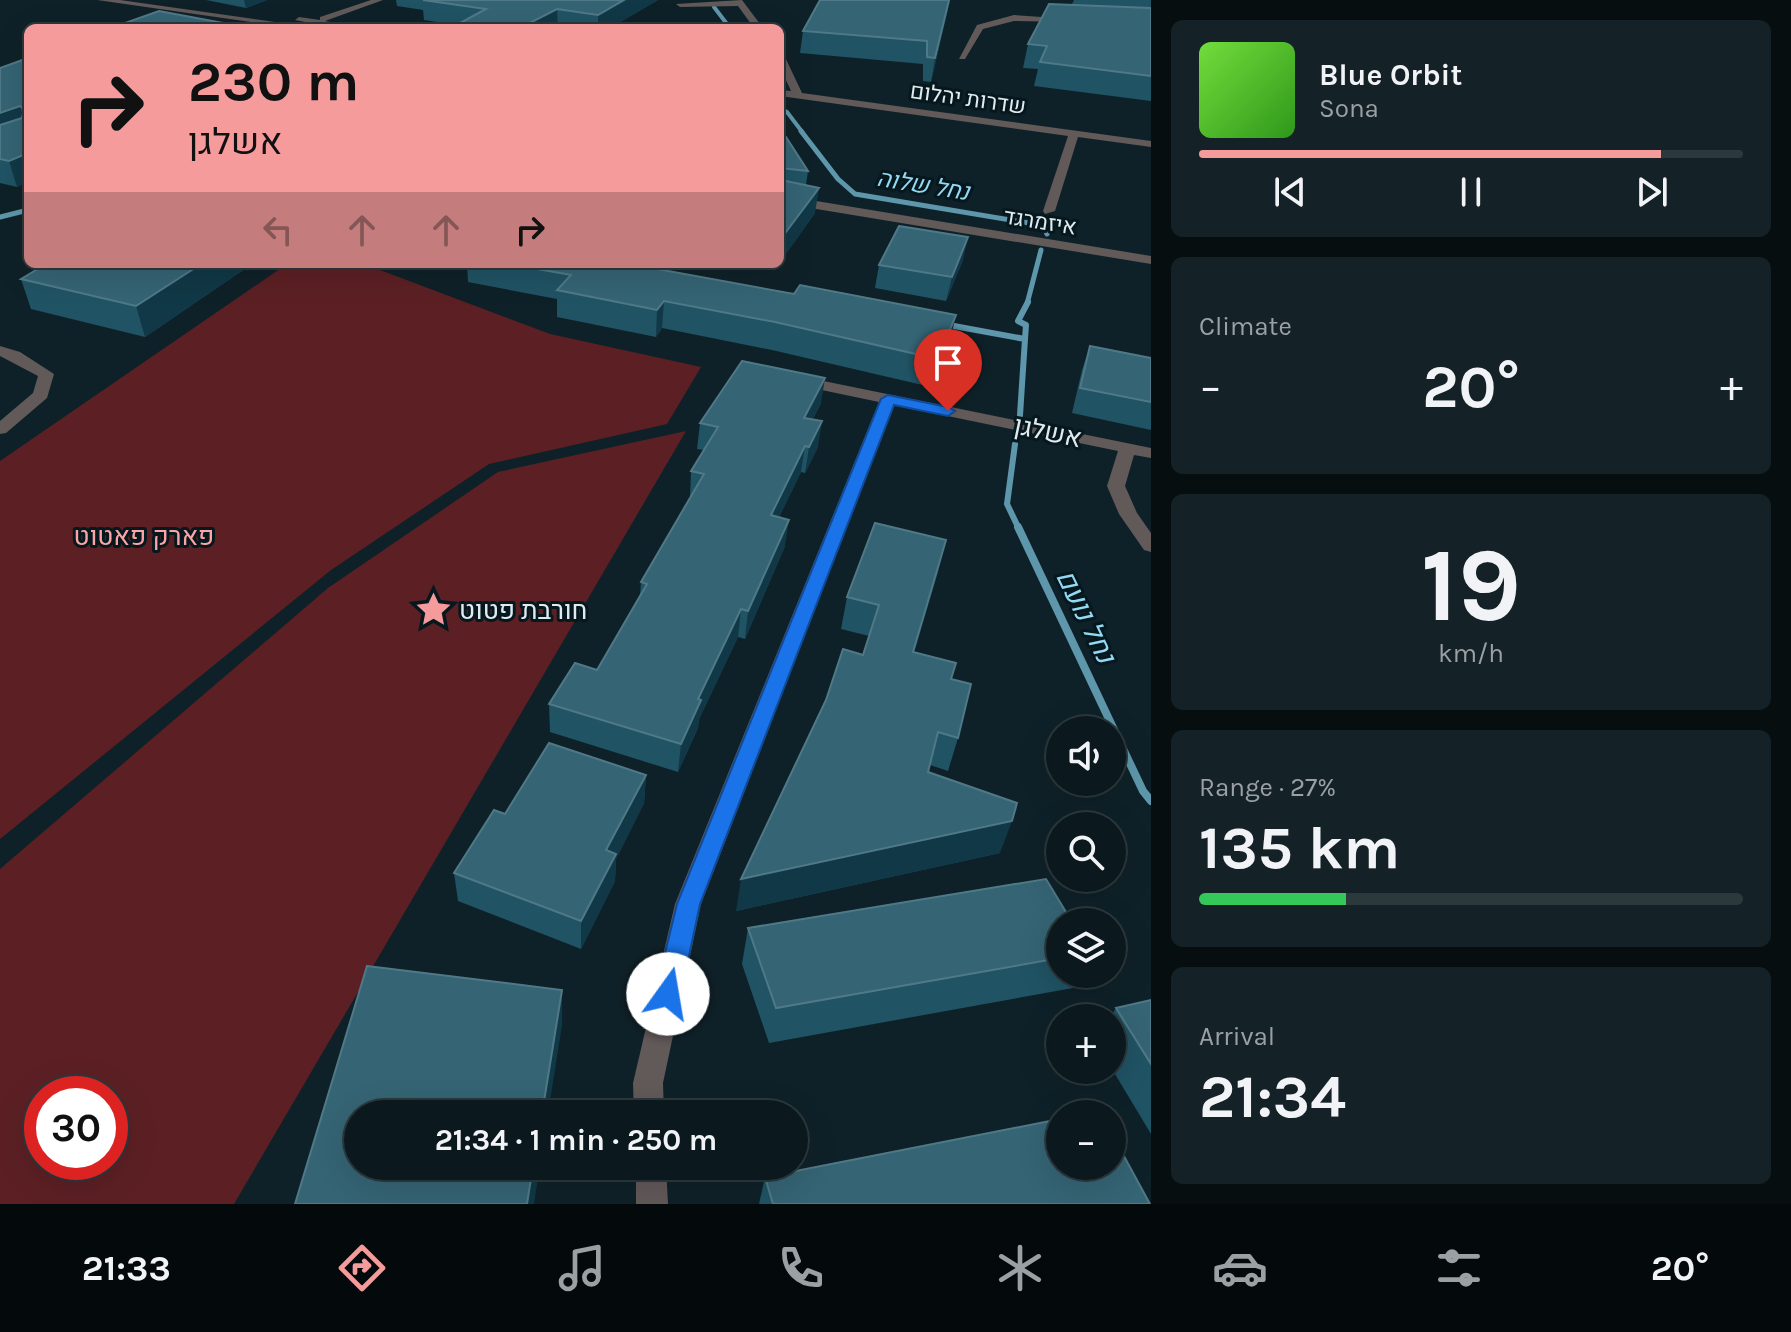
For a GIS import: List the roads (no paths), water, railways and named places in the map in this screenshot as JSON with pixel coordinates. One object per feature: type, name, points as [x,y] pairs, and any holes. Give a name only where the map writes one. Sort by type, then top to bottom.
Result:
[{"type":"street","points":[[101,0],[277,24]]},
{"type":"street","points":[[144,0],[305,24]]},
{"type":"street","points":[[315,24],[379,0]]},
{"type":"street","points":[[680,4],[740,2],[756,24]]},
{"type":"street","points":[[329,24],[351,12]]},
{"type":"street","points":[[962,57],[980,27],[988,24],[1014,18],[1081,20]]},
{"type":"street","points":[[784,65],[797,92]]},
{"type":"street","name":"שדרות יהלום","points":[[784,88],[1151,144]]},
{"type":"street","name":"שדרות יהלום","points":[[784,93],[1151,138]]},
{"type":"street","points":[[1049,211],[1074,134]]},
{"type":"street","name":"איזמרגד","points":[[784,200],[1151,260]]},
{"type":"street","points":[[0,351],[15,355],[46,374],[41,395],[0,429]]},
{"type":"street","name":"אשלגן","points":[[782,377],[1151,453]]},
{"type":"street","points":[[649,1100],[648,1083],[688,904],[888,399]]},
{"type":"street","points":[[1127,448],[1116,486],[1128,514],[1151,546]]},
{"type":"street","points":[[651,1180],[652,1204]]},
{"type":"waterway","name":"נחל שלוה","points":[[714,7],[727,24]]},
{"type":"waterway","name":"נחל שלוה","points":[[784,110],[803,133]]},
{"type":"waterway","name":"נחל שלוה","points":[[801,131],[838,179],[855,194],[1029,223],[1044,227],[1047,234]]},
{"type":"waterway","points":[[0,217],[24,211]]},
{"type":"waterway","name":"נחל שלוה","points":[[1027,304],[1041,250]]},
{"type":"waterway","name":"נחל שלוה","points":[[1025,339],[1026,325],[1018,321],[1027,304]]},
{"type":"waterway","name":"נחל נועם","points":[[943,324],[1025,339]]},
{"type":"waterway","name":"נחל נועם","points":[[1020,415],[1025,339]]},
{"type":"waterway","name":"נחל נועם","points":[[1015,444],[1007,504],[1019,529]]},
{"type":"waterway","name":"נחל נועם","points":[[1018,527],[1143,791],[1151,801]]},
{"type":"place","name":"חורבת פטוט","points":[[433,610]]},
{"type":"park label","name":"פארק פאטוט","points":[[144,536]]}]
